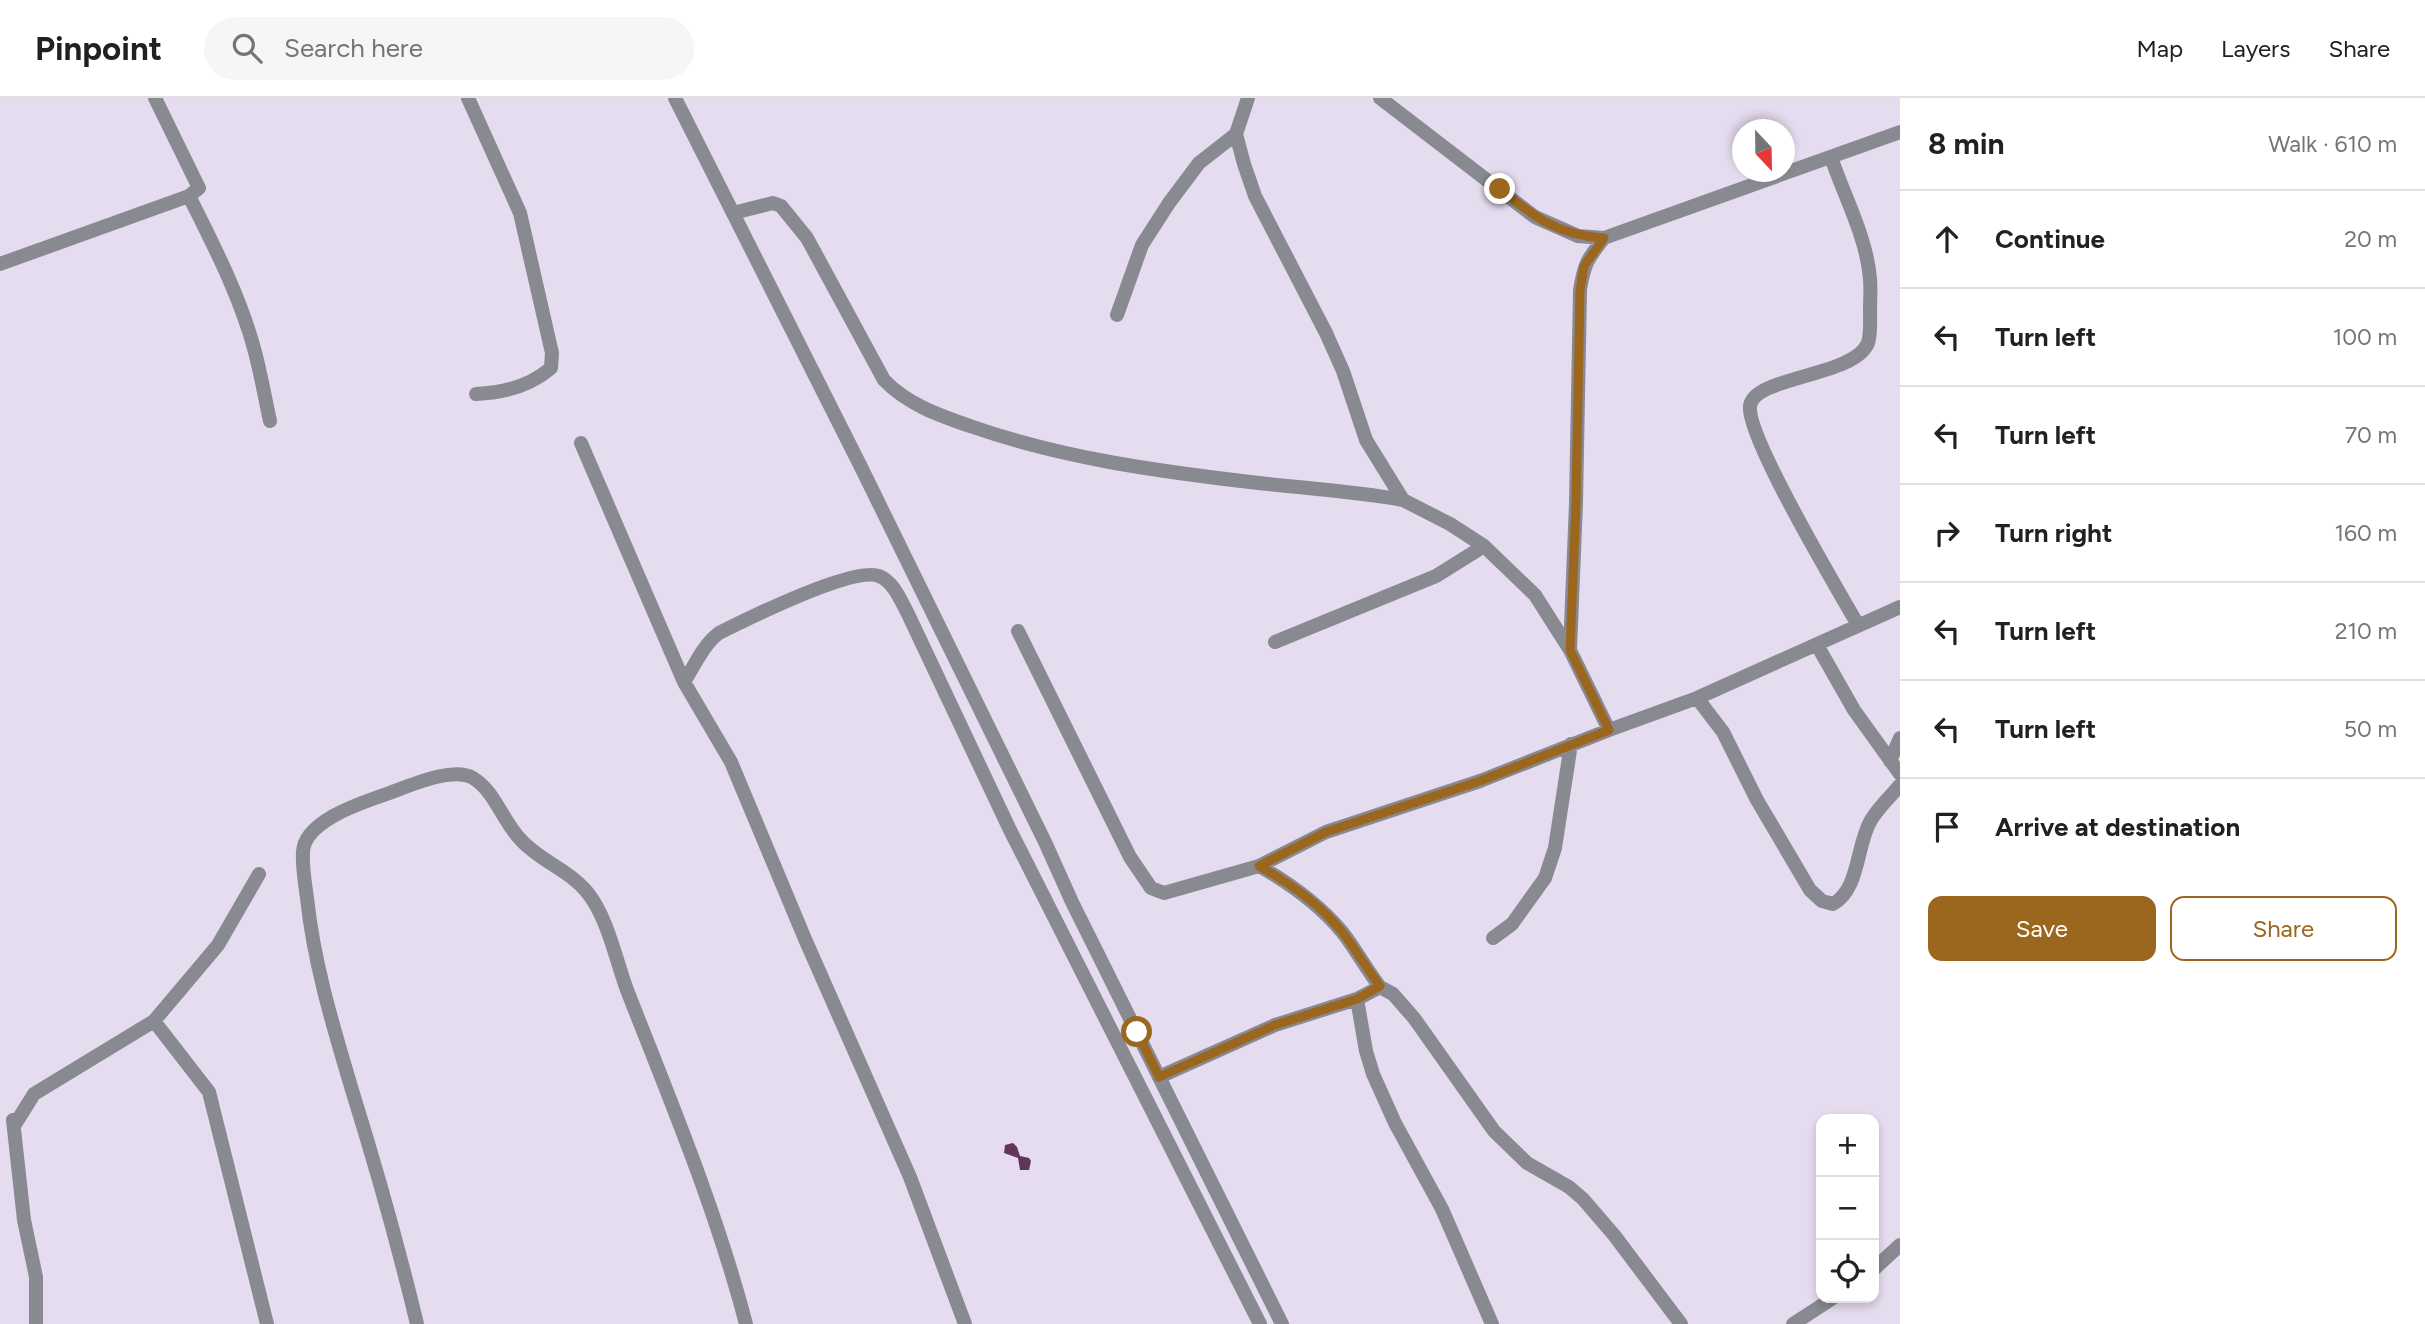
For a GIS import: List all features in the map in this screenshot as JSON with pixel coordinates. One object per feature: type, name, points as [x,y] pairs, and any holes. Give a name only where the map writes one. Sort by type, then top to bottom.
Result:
[{"type":"street","points":[[0,264],[189,196],[199,188],[155,98]]},
{"type":"street","points":[[468,98],[520,213],[552,354],[551,368],[538,379],[505,390],[476,394]]},
{"type":"street","points":[[676,98],[860,465],[1072,902],[1282,1324]]},
{"type":"street","points":[[1117,315],[1142,245],[1199,163],[1236,134],[1248,98]]},
{"type":"street","points":[[1380,98],[1535,217],[1578,236],[1604,238],[1900,132]]},
{"type":"street","points":[[1236,134],[1255,196],[1326,333],[1343,372],[1366,440],[1403,500]]},
{"type":"street","points":[[1831,158],[1870,277],[1868,342],[1861,353],[1847,362],[1768,388],[1755,396],[1750,405],[1753,424],[1778,480],[1858,625]]},
{"type":"street","points":[[189,196],[244,316],[255,351],[270,421]]},
{"type":"street","points":[[733,213],[773,203],[781,206],[807,238],[884,380],[896,393],[937,414],[1008,439],[1093,460],[1403,500],[1450,524],[1484,547],[1535,595],[1570,650],[1609,730]]},
{"type":"street","points":[[1570,650],[1580,290],[1584,266],[1604,238]]},
{"type":"street","points":[[581,443],[684,682],[731,762],[810,951],[910,1177],[965,1324]]},
{"type":"street","points":[[1275,642],[1436,576],[1484,547]]},
{"type":"street","points":[[684,682],[702,656],[707,642],[747,619],[861,575],[879,575],[891,583],[1010,830],[1260,1324]]},
{"type":"street","points":[[1018,631],[1130,857],[1151,888],[1164,893],[1259,866],[1326,832],[1480,781],[1697,698],[1900,607]]},
{"type":"street","points":[[1817,645],[1854,709],[1900,774]]},
{"type":"street","points":[[1697,698],[1723,732],[1758,800],[1810,890],[1822,901],[1833,904],[1843,898],[1850,886],[1871,821],[1900,785]]},
{"type":"street","points":[[1890,761],[1900,738]]},
{"type":"street","points":[[1493,938],[1512,924],[1545,878],[1555,848],[1571,744]]},
{"type":"street","points":[[417,1324],[384,1194],[326,1005],[312,939],[303,848],[310,832],[357,804],[434,777],[457,774],[472,777],[493,799],[521,841],[574,878],[597,906],[625,986],[688,1142],[725,1250],[746,1324]]},
{"type":"street","points":[[1259,866],[1292,885],[1319,907],[1344,934],[1364,967],[1414,1018],[1494,1131],[1527,1163],[1569,1186],[1583,1199],[1614,1235],[1681,1324]]},
{"type":"street","points":[[36,1324],[36,1277],[24,1220],[13,1119],[34,1094],[154,1021],[218,945],[259,874]]},
{"type":"street","points":[[1085,979],[1108,971]]},
{"type":"street","points":[[1159,1077],[1275,1025],[1357,999],[1380,986]]},
{"type":"street","points":[[1357,999],[1373,1074],[1395,1123],[1442,1209],[1492,1324]]},
{"type":"street","points":[[154,1021],[209,1092],[267,1324]]},
{"type":"street","points":[[1879,1264],[1900,1245]]},
{"type":"street","points":[[1793,1324],[1825,1303]]},
{"type":"building","points":[[1013,1143],[1020,1156],[1031,1161],[1029,1170],[1020,1170],[1018,1158],[1004,1153],[1005,1145]]},
{"type":"route","points":[[1137,1032],[1159,1077],[1275,1025],[1357,999],[1380,986],[1364,967],[1344,934],[1319,907],[1292,885],[1259,866],[1326,832],[1480,781],[1609,730],[1570,650],[1580,290],[1584,266],[1604,238],[1578,236],[1557,228],[1535,217],[1500,189]]}]
